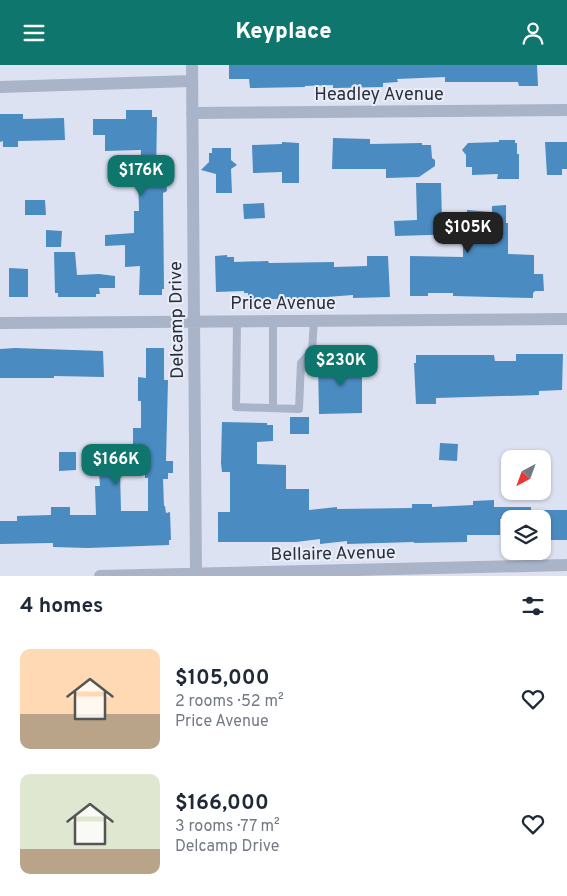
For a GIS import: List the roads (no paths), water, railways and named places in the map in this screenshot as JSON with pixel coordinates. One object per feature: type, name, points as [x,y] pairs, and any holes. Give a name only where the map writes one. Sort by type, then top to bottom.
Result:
[{"type":"street","name":"Delcamp Drive","points":[[192,65],[196,574]]},
{"type":"street","points":[[0,87],[191,81]]},
{"type":"street","name":"Headley Avenue","points":[[192,113],[567,111]]},
{"type":"street","name":"Price Avenue","points":[[0,323],[567,319]]},
{"type":"street","name":"Bellaire Avenue","points":[[100,576],[512,571],[567,565]]},
{"type":"lane","points":[[237,321],[236,407],[299,409],[301,363],[312,351],[314,321]]},
{"type":"lane","points":[[273,321],[273,408]]}]
